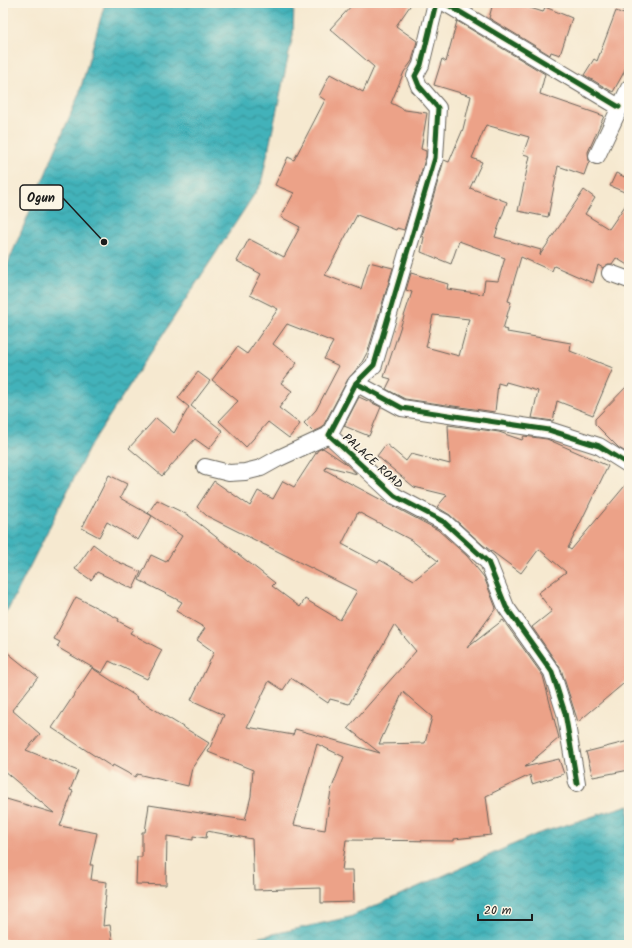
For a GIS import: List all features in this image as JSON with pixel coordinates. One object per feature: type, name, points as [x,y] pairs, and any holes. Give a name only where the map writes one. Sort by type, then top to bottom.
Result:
[{"type":"street","name":"PALACE ROAD","points":[[436,3],[421,65],[415,76],[419,86],[438,108],[435,158],[374,365],[356,383],[329,435],[395,496],[444,522],[488,562],[506,606],[552,672],[565,713],[577,783]]},
{"type":"street","points":[[445,3],[619,107]]},
{"type":"street","points":[[597,156],[629,88]]},
{"type":"street","points":[[610,273],[629,280]]},
{"type":"street","points":[[356,383],[402,408],[549,430],[599,446],[629,465]]},
{"type":"street","points":[[205,467],[229,473],[255,470],[329,435]]},
{"type":"water","points":[[105,3],[294,3],[293,35],[261,184],[90,446],[3,620],[3,275],[79,94]]},
{"type":"water","points":[[629,805],[629,945],[224,945],[350,917],[537,834]]},
{"type":"building","points":[[354,3],[412,3],[396,26],[417,41],[412,61],[404,72],[391,103],[405,110],[427,113],[421,149],[426,151],[426,156],[404,230],[397,228],[396,230],[357,215],[325,275],[361,289],[369,262],[393,268],[368,351],[361,364],[348,379],[322,428],[313,432],[304,423],[316,410],[339,366],[324,359],[333,342],[287,324],[273,344],[297,363],[281,383],[292,391],[279,408],[300,424],[289,438],[268,422],[246,447],[219,421],[238,401],[212,380],[237,347],[247,354],[278,309],[250,295],[261,274],[237,261],[249,239],[284,257],[300,227],[281,217],[294,193],[275,185],[288,157],[294,160],[325,100],[319,96],[330,74],[363,92],[374,67],[330,29]]},
{"type":"building","points":[[493,3],[514,3],[543,12],[545,7],[572,18],[560,55],[551,52],[550,55],[489,18]]},
{"type":"building","points":[[616,11],[629,16],[629,58],[623,74],[613,92],[584,75],[594,59],[597,61]]},
{"type":"building","points":[[457,21],[545,74],[540,94],[604,116],[588,152],[589,161],[584,175],[558,166],[548,217],[518,211],[530,156],[523,154],[529,137],[486,125],[472,158],[482,162],[470,188],[507,202],[495,237],[541,250],[540,255],[584,190],[595,198],[585,214],[609,229],[629,200],[629,266],[616,258],[612,264],[608,264],[603,268],[598,265],[593,283],[554,266],[552,271],[521,257],[508,301],[511,302],[503,329],[508,330],[507,332],[571,343],[570,351],[613,368],[593,415],[557,401],[553,421],[532,418],[538,391],[506,382],[505,385],[498,383],[495,412],[405,399],[386,389],[391,379],[384,377],[412,292],[406,290],[411,273],[448,284],[447,289],[483,294],[485,280],[498,281],[505,258],[459,241],[451,264],[421,252],[424,237],[422,236],[444,160],[449,162],[463,129],[471,96],[434,85],[442,59],[446,62]],"holes":[[[433,315],[469,319],[459,356],[426,347]]]},
{"type":"building","points":[[616,173],[629,179],[629,194],[610,186]]},
{"type":"building","points":[[198,372],[210,381],[191,406],[223,431],[209,449],[195,439],[162,476],[129,448],[156,418],[174,433],[189,407],[178,398]]},
{"type":"building","points":[[629,384],[629,454],[619,448],[595,424],[595,419]]},
{"type":"building","points":[[359,397],[381,407],[369,436],[344,426]]},
{"type":"building","points":[[448,425],[499,432],[522,440],[524,436],[547,439],[608,466],[568,548],[571,550],[629,481],[629,679],[578,722],[561,669],[532,627],[552,611],[538,593],[566,572],[539,549],[521,573],[483,545],[450,515],[437,507],[447,495],[414,487],[377,456],[386,444],[406,461],[411,454],[450,464]]},
{"type":"building","points":[[323,448],[345,463],[357,474],[326,466],[325,470],[438,530],[467,556],[484,577],[496,608],[467,648],[503,620],[543,676],[559,738],[525,767],[559,759],[564,774],[532,784],[530,775],[486,796],[491,835],[454,839],[454,841],[346,840],[342,870],[353,870],[354,902],[321,903],[321,888],[254,890],[252,839],[207,831],[206,838],[193,836],[193,840],[167,836],[166,885],[136,884],[137,857],[142,857],[142,832],[145,832],[149,805],[245,820],[251,796],[253,770],[208,752],[224,715],[191,700],[214,652],[197,640],[205,628],[176,611],[182,602],[139,580],[151,555],[166,562],[182,536],[148,513],[157,500],[188,515],[275,583],[272,586],[300,607],[305,599],[340,620],[357,591],[207,516],[197,507],[214,481],[250,506],[258,491],[273,499],[283,481],[294,487],[318,450]],"holes":[[[358,512],[411,540],[438,561],[414,580],[380,560],[378,563],[342,544]],[[394,625],[416,651],[348,728],[380,753],[295,729],[293,735],[247,727],[269,681],[283,690],[291,678],[328,703],[330,699],[349,704]],[[403,692],[432,717],[425,743],[379,744]],[[317,744],[344,757],[331,790],[325,830],[294,825]]]},
{"type":"building","points":[[109,475],[127,484],[120,498],[152,516],[138,540],[107,522],[99,537],[82,528]]},
{"type":"building","points":[[93,544],[116,561],[141,572],[133,589],[97,572],[91,580],[75,569]]},
{"type":"building","points":[[76,597],[119,619],[118,621],[133,629],[130,633],[162,650],[147,679],[109,661],[102,673],[57,647],[60,642],[54,639]]},
{"type":"building","points":[[3,649],[38,677],[12,710],[40,734],[26,750],[78,771],[70,790],[73,791],[60,826],[97,833],[90,865],[93,865],[91,880],[107,882],[103,926],[110,925],[113,945],[19,945],[20,942],[3,939],[3,798],[54,813],[3,770]]},
{"type":"building","points":[[92,668],[137,697],[136,698],[209,743],[192,768],[188,786],[137,774],[135,777],[113,765],[112,767],[52,728]]},
{"type":"building","points":[[629,741],[629,770],[593,777],[586,752]]},
{"type":"cycle path","points":[[436,3],[421,65],[415,76],[419,86],[438,108],[435,158],[374,365],[356,383],[329,435],[395,496],[444,522],[488,562],[506,607],[552,672],[565,713],[577,783]]},
{"type":"cycle path","points":[[445,3],[619,107]]},
{"type":"cycle path","points":[[356,383],[402,408],[549,430],[599,446],[629,465]]},
{"type":"place","name":"Ogun","points":[[104,242]]}]
